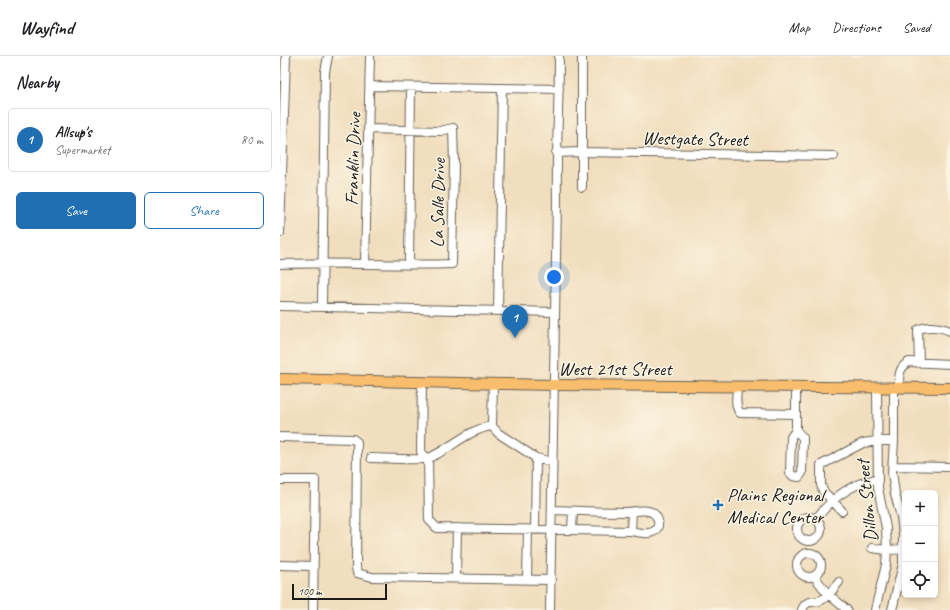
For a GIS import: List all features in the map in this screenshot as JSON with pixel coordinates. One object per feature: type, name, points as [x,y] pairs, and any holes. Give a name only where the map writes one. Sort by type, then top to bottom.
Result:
[{"type":"main road","name":"West 21st Street","points":[[280,379],[554,385],[950,388]]},
{"type":"street","points":[[280,233],[282,114],[286,56]]},
{"type":"street","points":[[322,307],[325,72],[328,56]]},
{"type":"street","name":"Franklin Drive","points":[[365,264],[370,56]]},
{"type":"street","points":[[550,610],[557,200],[556,153],[560,56]]},
{"type":"street","points":[[582,56],[582,187]]},
{"type":"street","points":[[370,86],[559,89]]},
{"type":"street","points":[[409,264],[412,87]]},
{"type":"street","points":[[498,310],[502,88]]},
{"type":"street","name":"La Salle Drive","points":[[280,264],[322,262],[365,264],[452,264],[454,163],[453,128],[440,131],[369,129]]},
{"type":"street","name":"Westgate Street","points":[[556,153],[581,152],[834,156]]},
{"type":"street","points":[[280,306],[555,312]]},
{"type":"street","points":[[950,331],[945,329],[922,328],[918,330],[919,363],[950,364]]},
{"type":"street","name":"Dillon Street","points":[[902,526],[895,494],[893,469],[897,388],[900,369],[910,362],[919,363]]},
{"type":"street","points":[[422,382],[421,451],[422,454],[428,458]]},
{"type":"street","points":[[493,383],[492,426],[498,433],[536,458],[552,462]]},
{"type":"street","points":[[737,386],[737,409],[740,413],[796,414]]},
{"type":"street","points":[[796,387],[796,430],[791,438],[790,473],[793,476],[799,476],[802,473],[803,438],[796,430]]},
{"type":"street","name":"Dillon Street","points":[[875,610],[886,565],[887,550],[886,528],[877,476],[877,388]]},
{"type":"street","points":[[371,458],[428,458],[486,427],[492,426]]},
{"type":"street","points":[[280,437],[353,439],[357,442],[357,573],[372,577],[551,580]]},
{"type":"street","points":[[842,511],[823,491],[820,485],[821,465],[862,443],[877,441],[894,442]]},
{"type":"street","points":[[428,458],[429,520],[437,528],[631,531],[642,534],[654,532],[658,527],[659,521],[655,514],[647,510],[632,512],[552,510]]},
{"type":"street","points":[[528,579],[536,458]]},
{"type":"street","points":[[816,519],[823,509],[832,501],[856,485],[893,469],[950,467]]},
{"type":"street","points":[[280,480],[315,480],[312,566],[313,610]]},
{"type":"street","points":[[572,511],[572,530]]},
{"type":"street","points":[[631,531],[632,512]]},
{"type":"street","points":[[456,578],[457,528]]},
{"type":"street","points":[[872,548],[887,550],[902,549]]},
{"type":"street","name":"Dillon Street","points":[[892,610],[903,562]]},
{"type":"street","points":[[280,565],[312,566]]},
{"type":"street","points":[[814,576],[828,595],[847,610]]},
{"type":"street","points":[[802,610],[804,605],[808,602],[822,601],[838,582]]},
{"type":"place","name":"Allsup's","points":[[515,338]]},
{"type":"place","name":"Plains Regional Medical Center","points":[[718,505]]}]
